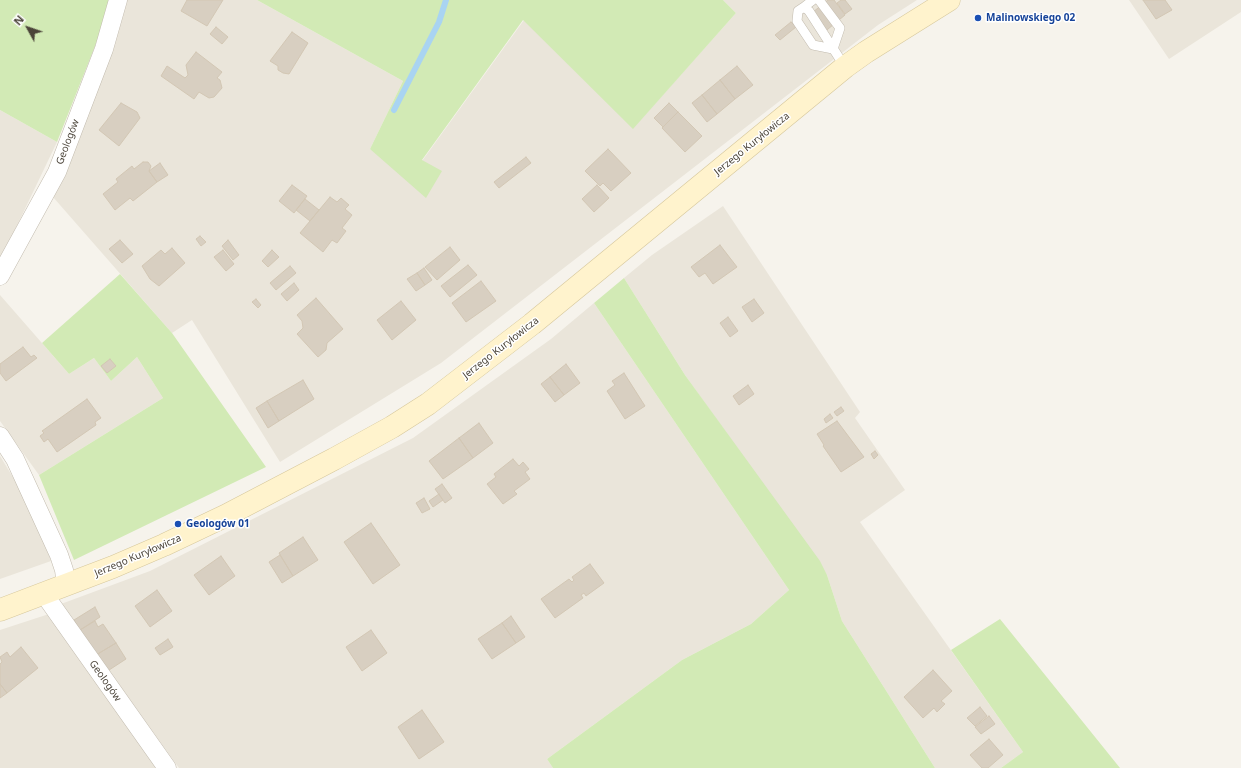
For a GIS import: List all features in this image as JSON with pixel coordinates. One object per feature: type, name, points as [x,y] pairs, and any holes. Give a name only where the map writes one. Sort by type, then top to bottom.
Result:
[{"type":"street","name":"Geologów","points":[[0,276],[57,172],[104,49],[118,0]]},
{"type":"street","name":"Jerzego Kuryłowicza","points":[[0,610],[66,586],[135,558],[225,516],[392,427],[428,404],[532,324],[845,67],[866,52],[949,0]]},
{"type":"street","points":[[0,436],[15,459],[59,555],[64,570],[66,586]]},
{"type":"street","name":"Geologów","points":[[44,594],[167,768]]},
{"type":"lane","points":[[813,0],[798,11],[797,21],[813,45],[833,49]]},
{"type":"lane","points":[[819,0],[840,28],[833,49]]},
{"type":"lane","points":[[804,6],[822,29],[845,67]]},
{"type":"shaded area","points":[[124,0],[257,0],[403,81],[370,149],[422,161],[524,20],[633,128],[736,13],[723,0],[917,0],[878,25],[441,363],[280,462],[192,320],[172,333],[53,197]]},
{"type":"shaded area","points":[[1129,0],[1241,0],[1241,12],[1169,59]]},
{"type":"shaded area","points":[[0,110],[57,142],[0,261]]},
{"type":"shaded area","points":[[723,206],[860,412],[855,418],[905,490],[860,522],[1023,752],[1001,768],[935,768],[842,621],[827,575],[685,375],[624,278],[652,255]]},
{"type":"shaded area","points":[[0,295],[69,374],[94,358],[111,381],[137,357],[163,398],[39,475],[0,421]]},
{"type":"shaded area","points":[[594,303],[789,590],[751,624],[682,660],[547,759],[553,768],[179,768],[61,604],[150,571],[413,438],[551,339]]},
{"type":"shaded area","points":[[0,456],[36,515],[51,561],[0,579]]},
{"type":"shaded area","points":[[49,614],[156,768],[0,768],[0,630]]},
{"type":"green space","points":[[0,0],[110,0],[101,31],[57,142],[0,110]]},
{"type":"green space","points":[[257,0],[723,0],[736,13],[633,129],[523,20],[422,160],[442,171],[426,198],[370,149],[403,81]]},
{"type":"green space","points":[[120,274],[172,333],[266,467],[74,560],[39,475],[163,398],[137,357],[111,381],[94,358],[69,374],[42,343]]},
{"type":"green space","points":[[624,278],[685,375],[820,561],[827,575],[842,621],[935,768],[553,768],[547,759],[682,660],[751,624],[789,590],[594,303]]},
{"type":"green space","points":[[1000,619],[1120,768],[1001,768],[1023,752],[951,650]]},
{"type":"building","points":[[187,0],[223,0],[207,26],[181,11]]},
{"type":"building","points":[[828,0],[834,0],[845,15],[822,34],[808,16]]},
{"type":"building","points":[[841,0],[845,0],[852,9],[845,14],[837,3]]},
{"type":"building","points":[[1143,0],[1165,0],[1172,10],[1156,19]]},
{"type":"building","points":[[791,22],[796,27],[780,40],[775,35]]},
{"type":"building","points":[[216,27],[228,37],[222,44],[210,34]]},
{"type":"building","points":[[292,32],[308,43],[289,74],[278,70],[278,66],[270,61]]},
{"type":"building","points":[[196,52],[222,72],[217,78],[220,80],[222,88],[214,97],[209,98],[199,92],[194,99],[161,76],[167,66],[185,78],[188,75],[186,65]]},
{"type":"building","points":[[737,66],[753,85],[735,99],[720,80]]},
{"type":"building","points":[[720,80],[735,99],[717,114],[702,95]]},
{"type":"building","points":[[702,95],[717,114],[707,122],[692,103]]},
{"type":"building","points":[[121,103],[137,112],[140,118],[119,146],[99,130]]},
{"type":"building","points":[[669,103],[678,112],[663,127],[654,118]]},
{"type":"building","points":[[678,112],[702,136],[685,152],[662,128]]},
{"type":"building","points":[[608,149],[631,173],[611,191],[603,183],[600,186],[585,171]]},
{"type":"building","points":[[526,157],[531,163],[499,188],[494,182]]},
{"type":"building","points":[[143,162],[148,162],[151,166],[149,171],[157,182],[133,201],[130,198],[115,210],[103,194],[118,182],[116,179],[132,166],[134,169]]},
{"type":"building","points":[[160,163],[168,175],[157,182],[149,171]]},
{"type":"building","points":[[292,185],[307,196],[294,213],[279,201]]},
{"type":"building","points":[[597,185],[609,198],[594,212],[582,199]]},
{"type":"building","points":[[330,197],[337,202],[341,198],[349,205],[345,209],[352,215],[342,228],[346,231],[337,243],[332,240],[323,252],[300,233]]},
{"type":"building","points":[[305,199],[319,210],[310,221],[296,210]]},
{"type":"building","points":[[200,236],[206,242],[201,246],[196,239]]},
{"type":"building","points":[[120,240],[133,254],[122,263],[109,249]]},
{"type":"building","points":[[228,240],[239,255],[233,260],[222,246]]},
{"type":"building","points":[[720,245],[737,267],[713,284],[705,273],[699,277],[691,267]]},
{"type":"building","points":[[450,247],[460,260],[437,280],[425,267]]},
{"type":"building","points":[[172,248],[185,263],[159,286],[150,279],[142,266],[161,250],[165,254]]},
{"type":"building","points":[[223,250],[234,264],[226,271],[214,257]]},
{"type":"building","points":[[272,250],[279,257],[268,267],[262,261]]},
{"type":"building","points":[[468,265],[477,275],[450,297],[441,286]]},
{"type":"building","points":[[290,266],[296,273],[276,290],[270,283]]},
{"type":"building","points":[[424,268],[432,280],[425,285],[417,273]]},
{"type":"building","points":[[417,273],[425,285],[416,291],[407,279]]},
{"type":"building","points":[[481,281],[496,301],[466,322],[452,303]]},
{"type":"building","points":[[294,283],[299,290],[287,301],[281,294]]},
{"type":"building","points":[[316,298],[343,329],[327,343],[326,350],[318,357],[297,334],[303,328],[302,321],[297,315]]},
{"type":"building","points":[[256,299],[261,305],[258,308],[252,302]]},
{"type":"building","points":[[754,299],[764,313],[752,322],[742,307]]},
{"type":"building","points":[[401,301],[416,320],[392,340],[377,320]]},
{"type":"building","points":[[728,317],[738,331],[730,337],[720,323]]},
{"type":"building","points":[[23,347],[31,357],[34,355],[37,358],[6,381],[0,373],[0,364]]},
{"type":"building","points":[[110,359],[116,366],[107,373],[101,366]]},
{"type":"building","points":[[566,364],[580,383],[564,395],[550,377]]},
{"type":"building","points":[[624,373],[645,406],[625,419],[607,391],[615,385],[612,381]]},
{"type":"building","points":[[550,377],[564,395],[555,402],[541,384]]},
{"type":"building","points":[[303,380],[314,399],[279,421],[267,401]]},
{"type":"building","points":[[748,385],[754,394],[739,405],[733,396]]},
{"type":"building","points":[[87,399],[101,418],[95,422],[96,425],[57,452],[48,439],[44,442],[40,436],[44,433],[42,431]]},
{"type":"building","points":[[267,401],[279,421],[268,428],[256,408]]},
{"type":"building","points":[[841,407],[844,411],[837,416],[834,412]]},
{"type":"building","points":[[830,414],[833,418],[826,423],[824,419]]},
{"type":"building","points":[[837,421],[864,457],[841,472],[823,446],[824,445],[817,434]]},
{"type":"building","points":[[479,423],[493,443],[473,458],[459,438]]},
{"type":"building","points":[[459,438],[473,458],[443,479],[429,461]]},
{"type":"building","points":[[875,451],[878,455],[874,459],[871,454]]},
{"type":"building","points":[[513,459],[519,466],[523,462],[529,469],[525,472],[530,479],[514,491],[517,494],[503,504],[487,484],[496,477],[494,474]]},
{"type":"building","points":[[442,484],[452,498],[445,503],[435,489]]},
{"type":"building","points":[[439,494],[443,500],[433,507],[429,501]]},
{"type":"building","points":[[424,498],[430,509],[422,513],[416,503]]},
{"type":"building","points":[[371,523],[400,565],[373,584],[344,542]]},
{"type":"building","points":[[303,537],[318,560],[293,576],[279,553]]},
{"type":"building","points":[[280,555],[293,576],[282,583],[269,562]]},
{"type":"building","points":[[221,556],[235,576],[209,595],[194,575]]},
{"type":"building","points":[[590,564],[604,583],[586,596],[584,593],[581,595],[583,598],[555,618],[541,599],[569,579],[572,582],[574,580],[572,577]]},
{"type":"building","points":[[157,590],[172,611],[150,627],[135,606]]},
{"type":"building","points":[[95,607],[100,617],[80,630],[74,620]]},
{"type":"building","points":[[511,616],[525,637],[516,643],[502,623]]},
{"type":"building","points":[[95,621],[98,627],[103,624],[116,643],[96,655],[80,630]]},
{"type":"building","points":[[502,623],[516,643],[492,659],[478,639]]},
{"type":"building","points":[[371,630],[387,653],[362,671],[346,647]]},
{"type":"building","points":[[168,639],[173,647],[160,655],[155,648]]},
{"type":"building","points":[[116,643],[126,659],[106,672],[96,655]]},
{"type":"building","points":[[21,647],[38,668],[7,693],[0,684],[0,664],[2,662],[0,657],[7,652],[10,657]]},
{"type":"building","points":[[933,670],[952,691],[941,701],[945,704],[937,712],[934,708],[923,718],[904,697]]},
{"type":"building","points":[[0,684],[7,693],[0,698]]},
{"type":"building","points":[[980,707],[987,716],[975,726],[967,718]]},
{"type":"building","points":[[422,710],[444,742],[419,759],[398,727]]},
{"type":"building","points":[[989,716],[995,724],[981,734],[975,727]]},
{"type":"building","points":[[989,739],[1003,755],[988,768],[982,768],[970,755]]},
{"type":"waterway","points":[[394,110],[439,22],[446,0]]},
{"type":"place","name":"Malinowskiego 02","points":[[978,18]]},
{"type":"place","name":"Geologów 01","points":[[178,524]]}]
